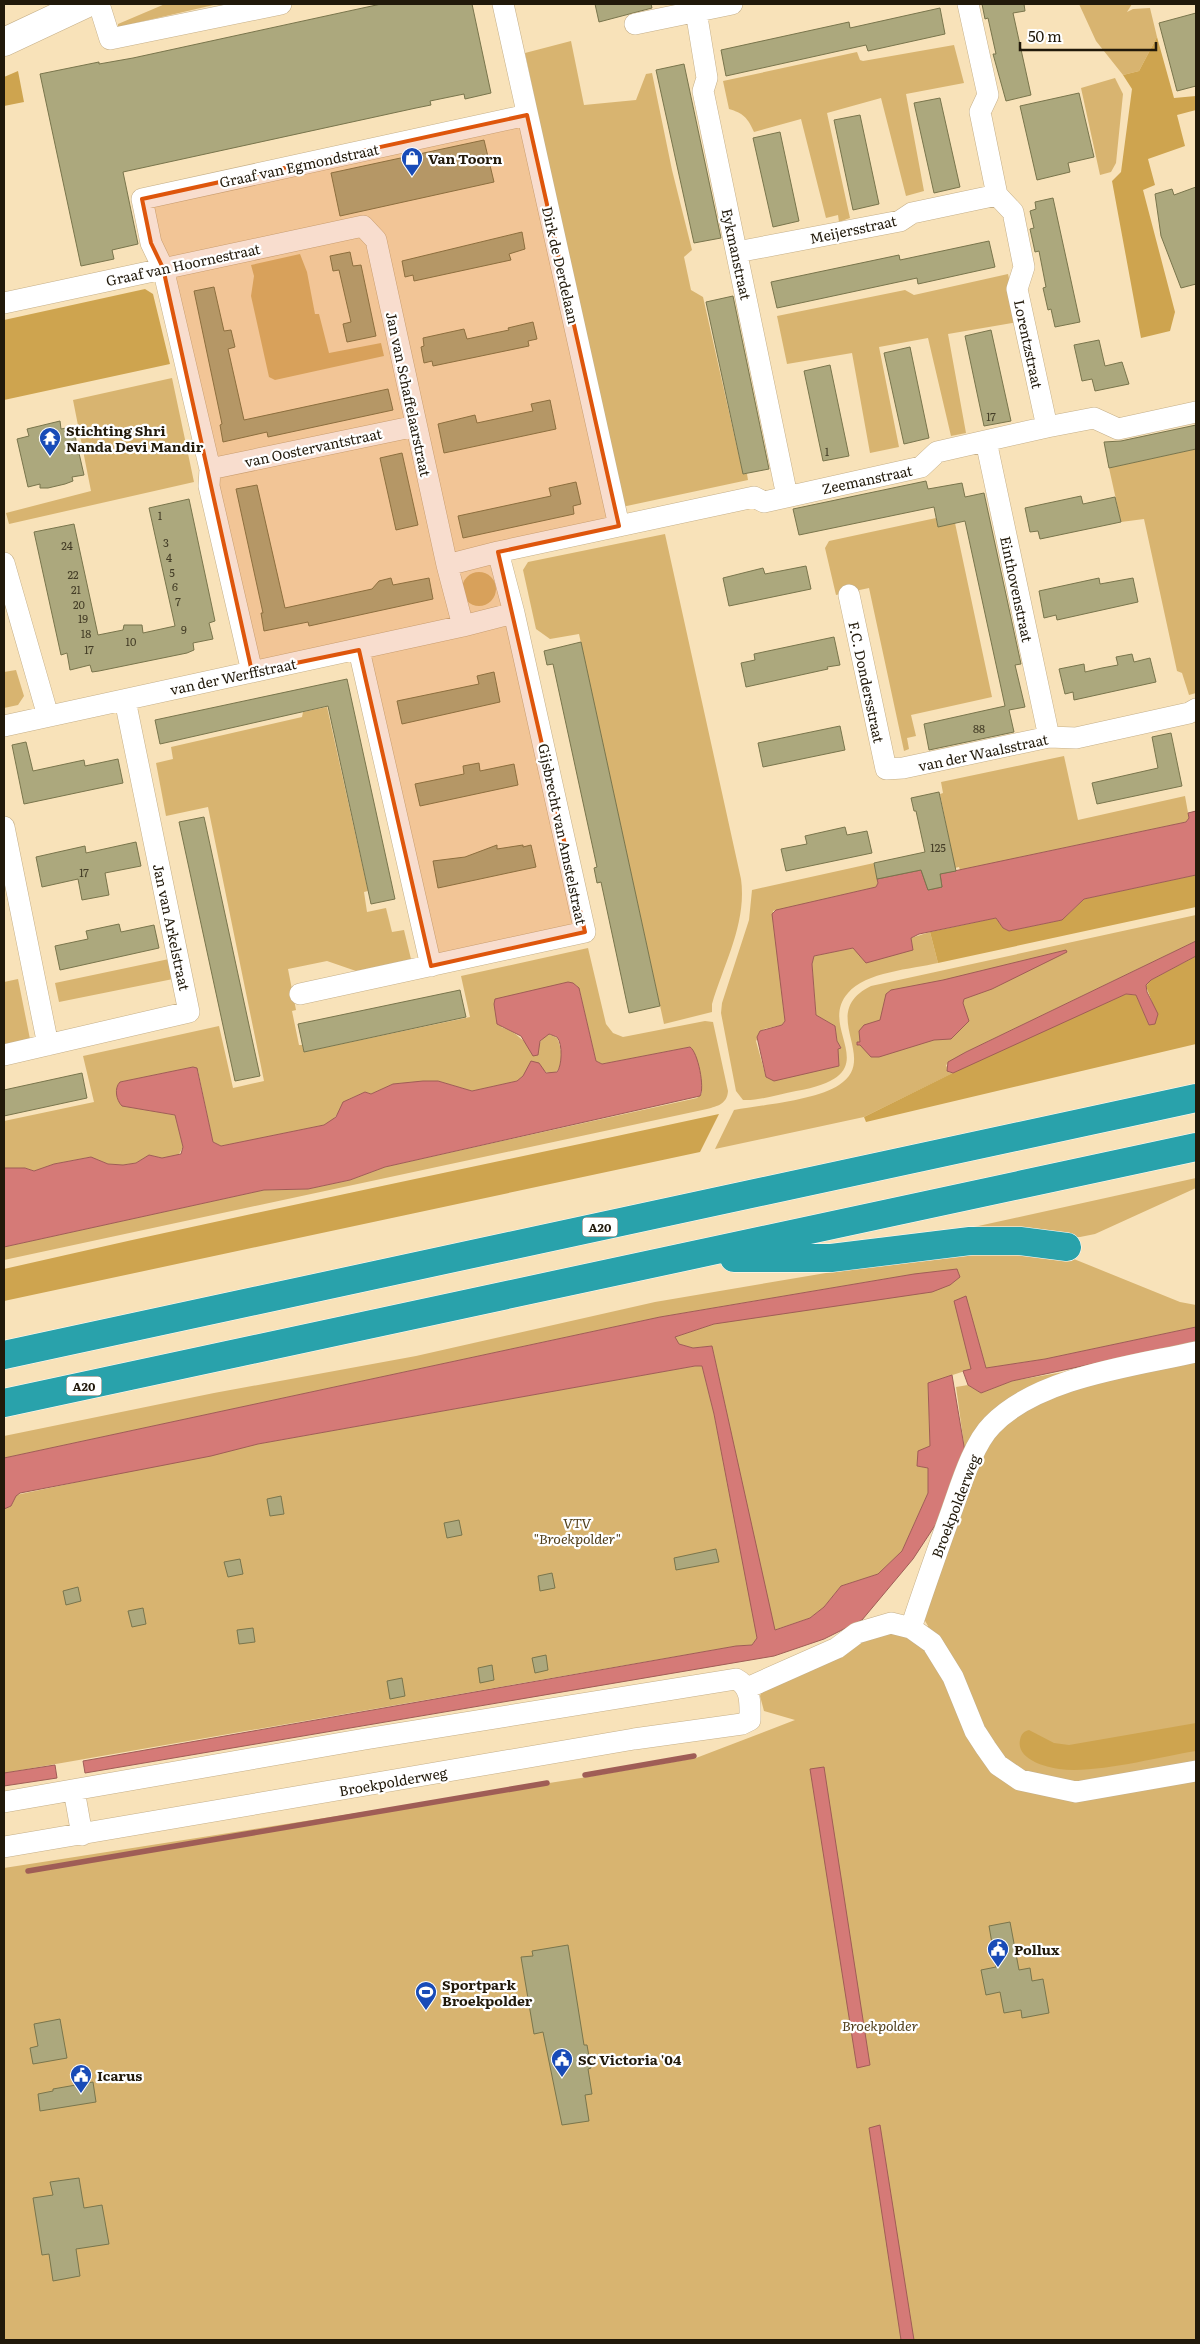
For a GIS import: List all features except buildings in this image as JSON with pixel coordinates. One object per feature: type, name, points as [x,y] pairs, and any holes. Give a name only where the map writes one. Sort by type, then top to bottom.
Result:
[{"type":"highway","name":"A20","points":[[4,1355],[1196,1098]]},
{"type":"highway","name":"A20","points":[[4,1403],[1196,1147]]},
{"type":"highway","name":"A20","points":[[680,1258],[831,1258],[970,1241],[1020,1241],[1067,1247]]},
{"type":"street","points":[[4,42],[85,4]]},
{"type":"street","points":[[99,4],[110,39],[281,4]]},
{"type":"street","name":"Dirk de Derdelaan","points":[[503,4],[619,526]]},
{"type":"street","points":[[635,24],[732,4]]},
{"type":"street","name":"Lorentzstraat","points":[[968,4],[988,95],[980,112],[997,195],[1013,212],[1024,269],[1017,289],[1047,427]]},
{"type":"street","name":"Eykmanstraat","points":[[696,11],[708,78],[703,91],[788,496]]},
{"type":"street","name":"Graaf van Egmondstraat","points":[[163,268],[150,243],[142,199],[527,115]]},
{"type":"street","name":"Meijersstraat","points":[[737,252],[900,222],[912,213],[997,195]]},
{"type":"street","name":"Graaf van Hoornestraat","points":[[4,303],[363,226]]},
{"type":"street","name":"Jan van Schaffelaarstraat","points":[[363,226],[376,240],[447,565]]},
{"type":"street","points":[[163,268],[210,469],[210,486],[252,672]]},
{"type":"street","name":"Zeemanstraat","points":[[619,526],[754,497],[764,502],[922,468],[938,452],[1047,427],[1094,418],[1118,429],[1196,412]]},
{"type":"street","name":"van Oostervantstraat","points":[[210,469],[416,426]]},
{"type":"street","name":"Einthovenstraat","points":[[986,441],[1049,737]]},
{"type":"street","points":[[463,626],[447,565],[619,526]]},
{"type":"street","points":[[498,552],[514,613]]},
{"type":"street","points":[[4,563],[48,716]]},
{"type":"street","name":"F.C. Dondersstraat","points":[[849,595],[886,770]]},
{"type":"street","name":"van der Werffstraat","points":[[4,726],[359,650],[514,613]]},
{"type":"street","name":"Gijsbrecht van Amstelstraat","points":[[300,994],[585,932],[514,613]]},
{"type":"street","points":[[359,650],[431,966]]},
{"type":"street","name":"Jan van Arkelstraat","points":[[4,1055],[189,1012],[125,700]]},
{"type":"street","name":"van der Waalsstraat","points":[[886,770],[1049,737],[1076,738],[1189,713],[1196,709]]},
{"type":"street","points":[[4,827],[48,1045]]},
{"type":"street","name":"Broekpolderweg","points":[[911,1628],[970,1462],[992,1425],[1016,1406],[1049,1388],[1089,1375],[1196,1352]]},
{"type":"street","points":[[4,1802],[365,1739],[736,1679],[747,1688],[837,1648],[857,1633],[891,1624],[911,1628],[932,1643],[953,1677],[975,1731],[998,1765],[1020,1780],[1076,1792],[1196,1771]]},
{"type":"street","name":"Broekpolderweg","points":[[4,1847],[634,1739],[742,1724],[750,1720],[750,1700],[747,1688]]},
{"type":"street","points":[[74,1790],[82,1835]]},
{"type":"highlighted area","points":[[527,115],[619,526],[498,552],[585,932],[431,966],[359,650],[252,672],[163,268],[151,243],[142,199]]},
{"type":"green space","points":[[165,4],[218,4],[118,27],[118,24]]},
{"type":"green space","points":[[1079,4],[1132,4],[1127,12],[1133,9],[1150,8],[1157,37],[1139,71],[1123,75],[1096,41]]},
{"type":"green space","points":[[571,41],[584,105],[636,100],[646,74],[652,73],[672,170],[692,250],[684,257],[691,290],[703,297],[743,474],[747,474],[748,480],[622,507],[525,53]]},
{"type":"green space","points":[[954,45],[964,83],[906,94],[924,191],[906,196],[881,98],[827,113],[850,218],[839,222],[838,215],[826,218],[801,119],[754,132],[750,123],[744,117],[738,112],[729,109],[723,81],[857,52],[860,60],[863,61]]},
{"type":"green space","points":[[1115,78],[1123,94],[1116,163],[1111,172],[1100,175],[1081,88]]},
{"type":"green space","points":[[300,254],[307,272],[315,314],[319,314],[329,353],[381,343],[384,356],[275,380],[269,377],[251,296],[254,276],[251,265]]},
{"type":"green space","points":[[1008,274],[1018,322],[948,334],[966,433],[951,436],[928,338],[879,347],[899,447],[870,453],[852,353],[787,364],[777,316],[905,290],[914,295]]},
{"type":"green space","points":[[172,378],[194,482],[9,524],[6,513],[91,491],[73,400]]},
{"type":"green space","points":[[1196,449],[1196,693],[1189,695],[1182,673],[1177,671],[1144,519],[1121,522],[1109,468]]},
{"type":"green space","points":[[936,518],[938,527],[955,523],[992,697],[911,715],[916,736],[907,738],[909,749],[904,751],[869,588],[836,595],[825,548],[829,541]]},
{"type":"green space","points":[[665,534],[741,879],[742,895],[738,927],[712,1004],[712,1012],[664,1024],[579,634],[550,639],[536,629],[523,570],[528,562]]},
{"type":"green space","points":[[479,572],[486,573],[491,577],[495,582],[495,596],[491,601],[486,605],[479,606],[472,605],[467,601],[463,596],[462,589],[463,582],[467,577],[472,573]]},
{"type":"green space","points":[[16,670],[24,696],[18,705],[4,708],[4,672]]},
{"type":"green space","points":[[327,707],[368,891],[364,892],[367,912],[386,908],[392,932],[404,930],[411,959],[356,971],[327,961],[288,969],[296,1010],[292,1011],[299,1045],[302,1045],[304,1052],[470,1017],[461,976],[588,948],[606,1024],[613,1033],[623,1037],[705,1021],[713,1022],[728,1091],[726,1099],[724,1102],[707,1109],[4,1260],[4,1247],[264,1190],[308,1189],[350,1180],[385,1167],[697,1098],[702,1093],[690,1047],[602,1064],[596,1061],[580,992],[576,985],[501,1027],[516,1035],[538,1053],[539,1044],[544,1037],[549,1034],[557,1038],[561,1052],[561,1063],[553,1074],[543,1071],[539,1063],[517,1081],[472,1091],[438,1081],[393,1084],[371,1094],[365,1092],[349,1099],[332,1121],[324,1125],[221,1146],[213,1142],[198,1071],[193,1067],[120,1082],[124,1106],[175,1115],[183,1147],[178,1156],[162,1158],[149,1155],[136,1163],[123,1165],[108,1164],[90,1157],[54,1164],[34,1171],[25,1168],[4,1168],[4,1121],[94,1102],[83,1056],[219,1026],[233,1088],[264,1081],[208,807],[166,816],[156,763],[173,759],[171,747],[302,717],[303,712]]},
{"type":"green space","points":[[1064,756],[1078,820],[1185,796],[1189,818],[1186,822],[960,870],[959,867],[955,868],[940,794],[943,793],[941,782]]},
{"type":"green space","points":[[874,863],[878,883],[876,887],[773,911],[785,1021],[782,1025],[764,1029],[756,1041],[766,1077],[838,1052],[838,1049],[841,1048],[837,1041],[835,1026],[816,1015],[812,964],[814,956],[853,948],[913,950],[911,938],[930,932],[938,963],[877,976],[866,980],[848,993],[840,1007],[840,1022],[846,1050],[846,1062],[840,1074],[825,1083],[796,1091],[743,1100],[736,1091],[721,1013],[722,1003],[749,920],[752,890]]},
{"type":"green space","points":[[1196,915],[1196,941],[966,1052],[946,1065],[949,1072],[953,1073],[864,1117],[715,1149],[734,1110],[817,1095],[839,1085],[850,1074],[854,1062],[848,1022],[849,1009],[856,997],[871,986]]},
{"type":"green space","points":[[169,959],[173,979],[59,1002],[55,983]]},
{"type":"green space","points":[[18,979],[30,1039],[4,1049],[4,982]]},
{"type":"green space","points":[[1196,1178],[1196,1188],[1095,1234],[1080,1237],[933,1236]]},
{"type":"green space","points":[[944,1253],[1064,1255],[1180,1302],[1196,1305],[1196,1327],[1045,1359],[986,1368],[966,1297],[971,1369],[928,1383],[930,1446],[917,1466],[928,1468],[928,1493],[902,1551],[878,1574],[841,1586],[824,1607],[810,1618],[774,1630],[712,1346],[693,1348],[679,1344],[675,1337],[714,1324],[914,1274],[660,1317],[4,1458],[4,1436],[214,1393],[416,1356],[655,1302]]},
{"type":"green space","name":"Broekpolder","points":[[1196,1359],[1196,2340],[4,2340],[4,1868],[581,1778],[696,1758],[795,1720],[764,1711],[760,1696],[763,1688],[884,1632],[899,1633],[919,1644],[928,1626],[924,1619],[949,1540],[972,1480],[985,1453],[999,1431],[1015,1415],[1032,1404],[1077,1387]]},
{"type":"green space","points":[[1104,1365],[1061,1377],[965,1452],[956,1387],[968,1385],[981,1393],[1012,1381]]},
{"type":"green space","name":"VTV \"Broekpolder\"","points":[[702,1366],[714,1414],[758,1638],[752,1645],[736,1646],[4,1773],[4,1509],[11,1506],[16,1495],[258,1444]]},
{"type":"shaded area","points":[[1157,37],[1174,98],[1196,96],[1196,110],[1177,115],[1185,146],[1148,159],[1155,185],[1143,190],[1175,312],[1170,331],[1141,338],[1112,181],[1121,172],[1132,89],[1123,75],[1139,71]]},
{"type":"shaded area","points":[[18,71],[24,102],[4,106],[4,77]]},
{"type":"shaded area","points":[[145,289],[153,294],[170,364],[4,400],[4,320]]},
{"type":"shaded area","points":[[1196,811],[1196,875],[1084,899],[1062,920],[1009,931],[1003,928],[996,918],[919,934],[911,938],[913,950],[866,963],[853,948],[814,956],[812,964],[816,1015],[835,1026],[837,1041],[841,1048],[838,1049],[839,1066],[774,1081],[766,1077],[757,1037],[760,1031],[782,1025],[785,1021],[772,914],[776,910],[876,887],[877,879],[921,870],[928,890],[942,887],[940,874],[1186,822],[1189,818],[1188,813]]},
{"type":"shaded area","points":[[1196,875],[1196,907],[938,963],[930,932],[996,918],[1003,928],[1009,931],[1062,920],[1084,899]]},
{"type":"shaded area","points":[[1196,941],[1196,956],[1151,980],[1146,985],[1147,992],[1158,1014],[1155,1024],[1149,1025],[1136,995],[1126,994],[953,1073],[947,1071],[948,1062],[966,1052]]},
{"type":"shaded area","points":[[1066,950],[1067,952],[992,989],[964,999],[963,1003],[969,1021],[951,1039],[934,1040],[879,1057],[871,1057],[860,1045],[857,1045],[857,1042],[860,1042],[859,1031],[864,1025],[880,1020],[886,994],[891,990],[943,980]]},
{"type":"shaded area","points":[[1196,956],[1196,1044],[866,1122],[864,1117],[1009,1045],[1126,994],[1136,995],[1149,1025],[1152,1002],[1146,986],[1151,980]]},
{"type":"shaded area","points":[[568,982],[573,983],[579,988],[596,1061],[602,1064],[690,1047],[696,1056],[700,1070],[702,1086],[700,1096],[385,1167],[350,1180],[308,1189],[264,1190],[4,1247],[4,1168],[25,1168],[34,1171],[54,1164],[91,1157],[108,1164],[123,1165],[136,1163],[149,1155],[162,1158],[181,1154],[183,1147],[175,1115],[122,1106],[116,1094],[120,1082],[193,1067],[197,1068],[213,1142],[221,1146],[324,1125],[336,1117],[343,1102],[365,1092],[371,1094],[393,1084],[438,1081],[472,1091],[517,1081],[523,1076],[531,1061],[539,1063],[546,1073],[557,1072],[561,1055],[557,1037],[549,1034],[540,1041],[538,1055],[533,1056],[521,1036],[497,1024],[494,1004],[495,999]]},
{"type":"shaded area","points":[[719,1114],[700,1152],[4,1301],[4,1269],[272,1209]]},
{"type":"shaded area","points":[[957,1269],[960,1277],[950,1285],[932,1292],[714,1324],[675,1337],[679,1344],[693,1348],[712,1346],[775,1630],[810,1618],[824,1607],[841,1586],[878,1574],[902,1551],[928,1493],[928,1468],[917,1466],[918,1451],[930,1446],[928,1383],[952,1375],[965,1452],[936,1524],[913,1559],[862,1620],[824,1639],[774,1656],[85,1773],[83,1761],[736,1646],[752,1645],[757,1638],[714,1414],[702,1366],[258,1444],[211,1456],[20,1493],[16,1496],[11,1506],[4,1509],[4,1458],[660,1317],[914,1274]]},
{"type":"shaded area","points":[[966,1296],[986,1368],[1045,1359],[1196,1327],[1196,1342],[1012,1381],[981,1393],[968,1385],[963,1371],[971,1369],[954,1301]]},
{"type":"shaded area","points":[[1196,1723],[1196,1751],[1109,1767],[1074,1770],[1053,1768],[1033,1761],[1022,1752],[1020,1747],[1022,1734],[1029,1730],[1054,1743],[1069,1745]]},
{"type":"shaded area","points":[[55,1765],[57,1778],[4,1786],[4,1773]]},
{"type":"shaded area","points":[[824,1767],[870,2065],[857,2068],[810,1769]]},
{"type":"shaded area","points":[[880,2125],[914,2340],[901,2340],[869,2128]]},
{"type":"waterway","points":[[585,1775],[694,1756]]},
{"type":"waterway","points":[[28,1871],[547,1783]]},
{"type":"place","name":"Van Toorn","points":[[412,177]]},
{"type":"place","name":"Stichting Shri Nanda Devi Mandir","points":[[50,457]]},
{"type":"place","name":"Pollux","points":[[998,1968]]},
{"type":"place","name":"Sportpark Broekpolder","points":[[426,2011]]},
{"type":"place","name":"SC Victoria '04","points":[[562,2078]]},
{"type":"place","name":"Icarus","points":[[81,2094]]}]
